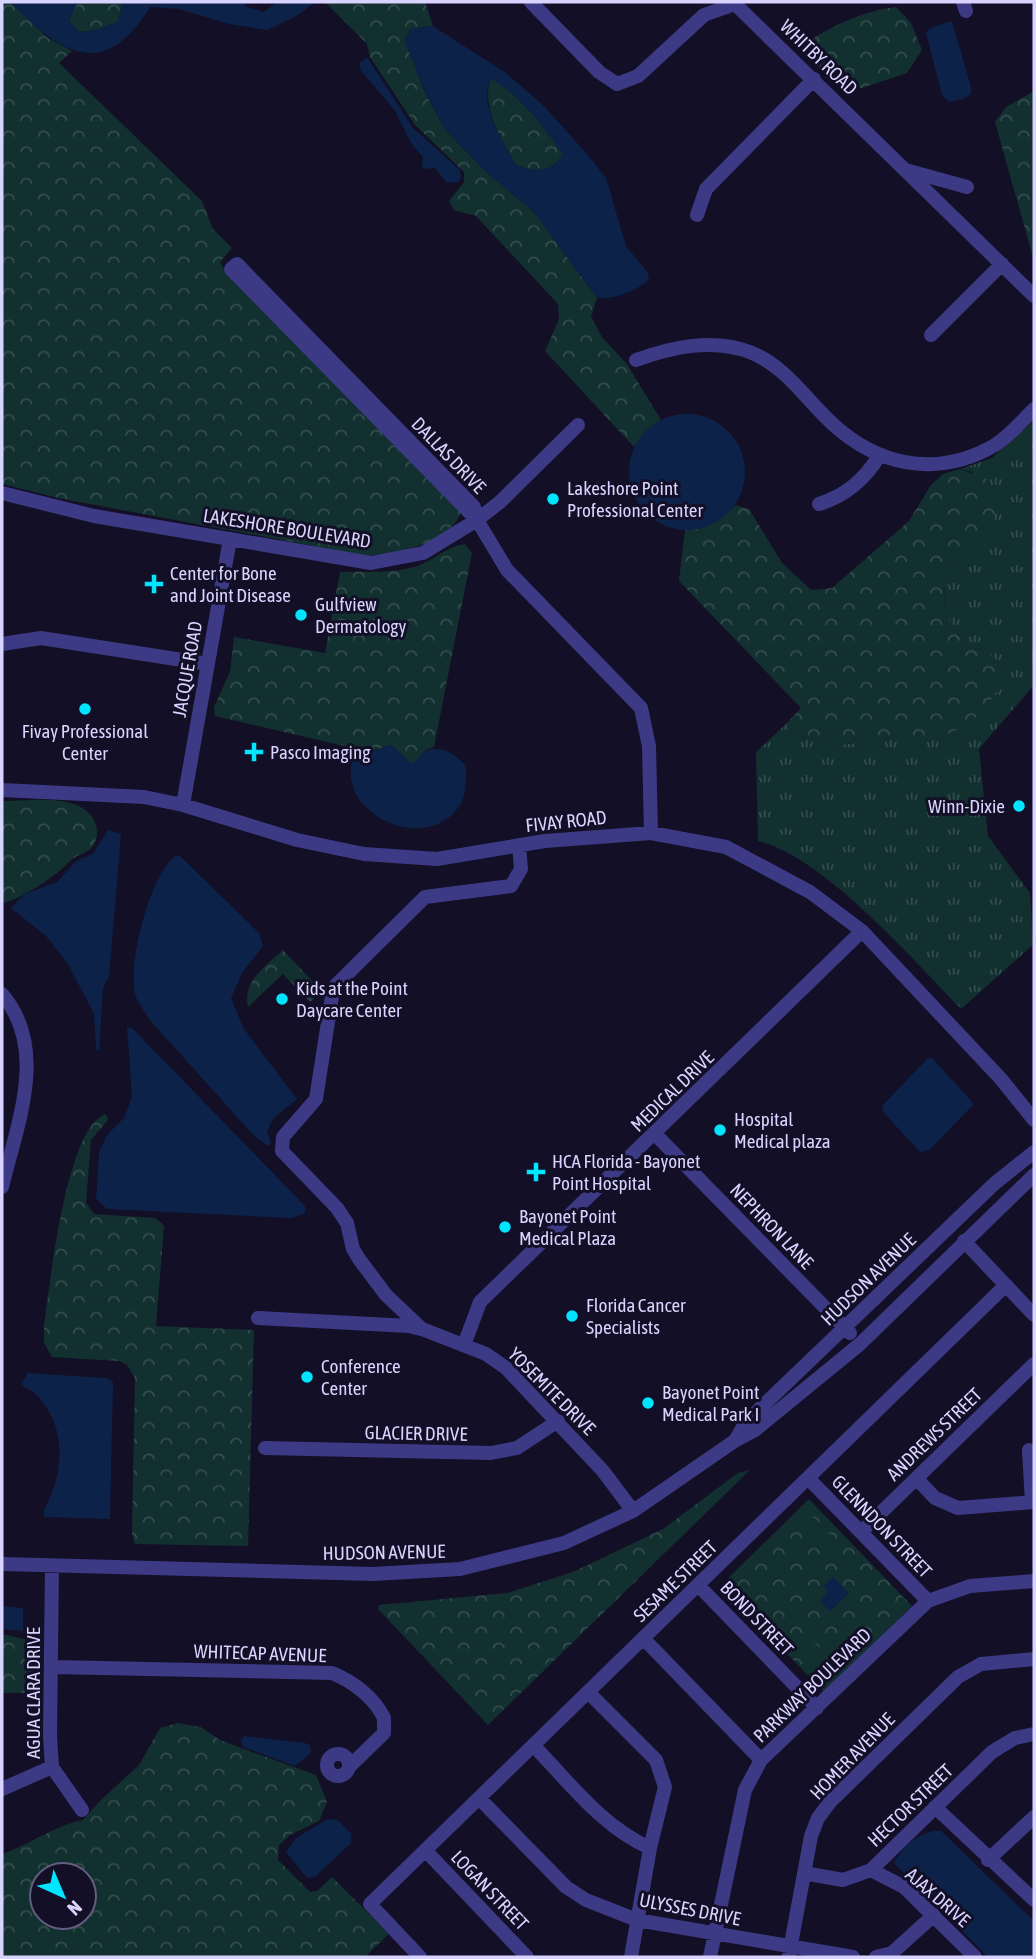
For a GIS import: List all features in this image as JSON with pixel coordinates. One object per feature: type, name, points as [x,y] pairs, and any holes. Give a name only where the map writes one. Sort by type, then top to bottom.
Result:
[{"type":"street","name":"WHITBY ROAD","points":[[531,2],[599,72],[617,84],[638,76],[704,15],[735,4],[908,170],[1034,296]]},
{"type":"street","points":[[696,215],[706,189],[814,79]]},
{"type":"street","points":[[908,170],[967,187]]},
{"type":"street","name":"DALLAS DRIVE","points":[[237,264],[474,507],[477,520],[231,269],[237,264]]},
{"type":"street","points":[[931,335],[1002,264]]},
{"type":"street","points":[[636,360],[670,348],[708,345],[750,352],[783,372],[842,432],[879,456],[921,466],[962,461],[997,444],[1034,409]]},
{"type":"street","name":"LAKESHORE BOULEVARD","points":[[2,493],[94,516],[372,563],[423,553],[477,520],[500,502],[578,425]]},
{"type":"street","points":[[819,504],[842,496],[870,471],[879,456]]},
{"type":"street","points":[[477,520],[508,570],[641,708],[649,746],[651,833]]},
{"type":"street","name":"JACQUE ROAD","points":[[183,805],[230,540]]},
{"type":"street","points":[[2,644],[41,638],[208,664]]},
{"type":"street","name":"FIVAY ROAD","points":[[2,790],[144,797],[183,805],[297,841],[364,855],[437,859],[519,845],[651,833],[726,847],[810,892],[862,931],[1001,1079],[1034,1120]]},
{"type":"street","name":"YOSEMITE DRIVE","points":[[422,1329],[386,1294],[353,1249],[342,1214],[282,1151],[283,1137],[316,1099],[333,990],[337,984],[425,897],[511,886],[521,869],[519,845]]},
{"type":"street","name":"MEDICAL DRIVE","points":[[464,1345],[480,1302],[656,1134],[862,931]]},
{"type":"street","points":[[2,994],[18,1016],[29,1063],[2,1186]]},
{"type":"street","name":"NEPHRON LANE","points":[[656,1134],[860,1344]]},
{"type":"street","name":"HUDSON AVENUE","points":[[736,1440],[746,1422],[994,1184],[1034,1152]]},
{"type":"street","name":"HUDSON AVENUE","points":[[2,1564],[413,1574],[460,1569],[522,1556],[564,1543],[633,1511],[736,1440],[755,1430],[860,1344],[1034,1175]]},
{"type":"street","points":[[964,1241],[1034,1315]]},
{"type":"street","name":"SESAME STREET","points":[[420,1957],[370,1904],[1006,1285]]},
{"type":"street","points":[[372,1324],[386,1311],[386,1294]]},
{"type":"street","name":"YOSEMITE DRIVE","points":[[258,1318],[409,1325],[486,1354],[506,1368],[558,1421],[603,1471],[633,1511]]},
{"type":"street","name":"ANDREWS STREET","points":[[862,1532],[1034,1364]]},
{"type":"street","name":"GLACIER DRIVE","points":[[265,1448],[491,1453],[517,1448],[558,1421]]},
{"type":"street","points":[[917,1479],[935,1498],[958,1508],[1033,1502],[1029,1450]]},
{"type":"street","name":"GLENNDON STREET","points":[[808,1478],[928,1601]]},
{"type":"street","name":"AGUA CLARA DRIVE","points":[[52,1566],[52,1767],[82,1810]]},
{"type":"street","name":"PARKWAY BOULEVARD","points":[[710,1957],[745,1790],[761,1760],[928,1601],[970,1586],[1034,1581]]},
{"type":"street","name":"BOND STREET","points":[[698,1585],[817,1708]]},
{"type":"street","points":[[643,1638],[761,1760]]},
{"type":"street","name":"HOMER AVENUE","points":[[789,1952],[811,1836],[818,1818],[830,1802],[958,1677],[981,1664],[1034,1659]]},
{"type":"street","name":"WHITECAP AVENUE","points":[[53,1667],[332,1673],[347,1679],[360,1690],[384,1718],[384,1733],[350,1766]]},
{"type":"street","points":[[588,1692],[656,1760],[665,1787],[650,1848],[631,1957]]},
{"type":"street","name":"HECTOR STREET","points":[[804,1872],[843,1880],[871,1870],[992,1752],[1015,1738],[1034,1734]]},
{"type":"street","points":[[533,1745],[612,1826],[629,1839],[650,1848]]},
{"type":"street","points":[[2,1789],[52,1767]]},
{"type":"street","name":"ULYSSES DRIVE","points":[[479,1798],[566,1887],[586,1900],[637,1920],[715,1934],[789,1952],[853,1957]]},
{"type":"street","points":[[935,1807],[988,1860],[1034,1899]]},
{"type":"street","points":[[988,1860],[1034,1817]]},
{"type":"street","name":"LOGAN STREET","points":[[425,1850],[527,1957]]},
{"type":"street","name":"AJAX DRIVE","points":[[871,1870],[904,1887],[975,1957]]},
{"type":"street","points":[[876,1957],[892,1953],[934,1915]]},
{"type":"green space","points":[[2,2],[16,2],[13,5],[48,38],[72,51],[59,63],[202,201],[213,229],[232,248],[220,262],[224,269],[461,513],[444,533],[420,545],[367,556],[58,498],[2,484]]},
{"type":"green space","points":[[82,2],[123,2],[118,22],[92,31],[79,32],[69,21],[76,5]]},
{"type":"green space","points":[[325,2],[425,2],[433,26],[410,29],[405,41],[423,88],[444,128],[485,171],[535,213],[597,298],[591,316],[602,337],[627,364],[661,420],[646,431],[634,447],[545,351],[559,319],[558,304],[476,216],[454,210],[449,201],[464,182],[464,172],[415,125],[370,57],[367,44]]},
{"type":"green space","points":[[896,7],[911,23],[922,50],[907,73],[862,88],[840,87],[807,55],[812,39],[832,27],[863,14]]},
{"type":"green space","points":[[491,78],[522,103],[564,155],[553,166],[536,170],[516,165],[490,112],[488,89]]},
{"type":"green space","points":[[1034,91],[1034,261],[995,122],[1006,107]]},
{"type":"green space","points":[[1034,420],[1034,685],[979,749],[988,836],[1030,893],[1033,945],[961,1009],[839,888],[784,851],[758,841],[756,752],[787,723],[791,733],[837,745],[888,739],[986,651],[968,648],[945,615],[944,581],[950,562],[966,547],[978,543],[972,472],[960,469],[992,458]]},
{"type":"green space","points":[[960,469],[987,479],[998,509],[978,543],[966,548],[950,562],[944,581],[945,615],[968,648],[986,651],[1000,663],[1001,685],[981,714],[952,733],[837,745],[791,733],[787,723],[801,708],[679,581],[685,530],[713,522],[735,505],[749,509],[782,563],[811,590],[832,588],[909,521],[931,485],[943,474]]},
{"type":"green space","points":[[465,544],[472,553],[434,747],[426,750],[415,763],[410,763],[391,745],[370,752],[215,716],[214,707],[230,672],[234,637],[325,653],[340,572],[405,569],[421,565],[451,548]]},
{"type":"green space","points":[[2,801],[69,802],[90,814],[97,834],[91,849],[73,859],[38,886],[2,903]]},
{"type":"green space","points":[[283,950],[322,991],[310,1002],[283,974],[248,1007],[247,998],[252,982]]},
{"type":"green space","points":[[106,1114],[108,1120],[91,1140],[86,1203],[94,1214],[155,1218],[164,1226],[156,1326],[254,1330],[248,1546],[135,1544],[132,1534],[135,1378],[127,1365],[119,1361],[52,1357],[44,1343],[44,1325],[56,1244],[70,1175],[80,1146],[92,1125]]},
{"type":"green space","points":[[750,1470],[488,1725],[378,1609],[379,1605],[507,1593],[573,1572],[663,1529],[738,1473]]},
{"type":"green space","points":[[809,1499],[912,1606],[824,1692],[721,1585]]},
{"type":"green space","points":[[812,1516],[835,1540],[824,1552],[800,1527]]},
{"type":"green space","points":[[748,1592],[777,1621],[768,1630],[739,1600]]},
{"type":"green space","points":[[2,1634],[36,1642],[31,1693],[2,1693]]},
{"type":"green space","points":[[809,1637],[829,1657],[813,1673],[793,1653]]},
{"type":"green space","points":[[178,1723],[201,1727],[220,1740],[316,1775],[327,1802],[319,1821],[290,1835],[279,1845],[278,1860],[310,1892],[317,1891],[332,1877],[389,1934],[365,1957],[2,1957],[2,1854],[63,1826],[83,1820],[139,1765],[160,1728]]},
{"type":"water","points":[[82,2],[76,5],[69,21],[79,32],[92,31],[118,22],[123,2],[245,2],[245,6],[264,12],[277,2],[316,2],[293,18],[267,30],[229,24],[179,9],[150,7],[133,30],[116,45],[100,52],[83,52],[66,47],[48,36],[12,4]]},
{"type":"water","points":[[952,21],[971,94],[964,99],[949,102],[942,95],[926,33],[930,28]]},
{"type":"water","points":[[433,26],[506,73],[545,107],[606,178],[626,246],[648,273],[649,280],[624,294],[597,298],[535,213],[485,171],[444,128],[423,87],[405,41],[410,29]],"holes":[[[491,79],[531,113],[563,155],[553,166],[536,170],[516,165],[494,123],[488,100]]]},
{"type":"water","points":[[367,57],[413,128],[460,170],[461,178],[458,182],[447,183],[435,168],[422,169],[423,157],[411,143],[394,109],[361,71],[359,63]]},
{"type":"water","points":[[687,414],[709,418],[728,431],[741,450],[745,472],[741,494],[728,513],[709,526],[687,530],[665,526],[646,513],[633,494],[629,472],[633,450],[646,431],[665,418]]},
{"type":"water","points":[[391,745],[411,763],[415,763],[427,751],[440,749],[447,751],[466,766],[463,799],[458,808],[443,822],[424,828],[405,827],[386,821],[369,810],[357,796],[351,778],[353,759]]},
{"type":"water","points":[[108,830],[121,834],[109,977],[103,988],[99,1051],[96,1049],[94,1014],[68,964],[46,936],[11,908],[25,894],[57,882],[76,861],[93,854]]},
{"type":"water","points":[[176,855],[259,933],[263,946],[242,973],[231,998],[244,1029],[297,1099],[274,1118],[267,1131],[271,1143],[268,1146],[255,1137],[148,1018],[135,994],[135,961],[143,920],[158,880],[166,865]]},
{"type":"water","points":[[127,1027],[133,1029],[305,1206],[305,1213],[292,1218],[107,1209],[96,1199],[99,1152],[107,1135],[124,1118],[132,1097]]},
{"type":"water","points":[[928,1058],[932,1058],[974,1104],[929,1150],[920,1152],[884,1113],[882,1106]]},
{"type":"water","points":[[28,1373],[106,1378],[113,1382],[110,1519],[44,1517],[55,1482],[60,1453],[55,1424],[48,1410],[39,1397],[21,1384]]},
{"type":"water","points":[[833,1577],[849,1593],[830,1611],[820,1601],[828,1592],[823,1586]]},
{"type":"water","points":[[2,1606],[23,1608],[23,1631],[2,1629]]},
{"type":"water","points":[[244,1736],[305,1743],[310,1745],[311,1753],[295,1766],[243,1747],[241,1741]]},
{"type":"water","points":[[328,1819],[338,1820],[351,1834],[351,1843],[315,1877],[307,1878],[286,1852],[296,1838]]},
{"type":"water","points":[[941,1831],[1034,1921],[1034,1957],[988,1957],[894,1863],[913,1840],[927,1833]]},
{"type":"place","name":"Lakeshore Point Professional Center","points":[[553,499]]},
{"type":"place","name":"Center for Bone and Joint Disease","points":[[154,584]]},
{"type":"place","name":"Gulfview Dermatology","points":[[301,615]]},
{"type":"place","name":"Fivay Professional Center","points":[[85,709]]},
{"type":"place","name":"Pasco Imaging","points":[[254,752]]},
{"type":"place","name":"Winn-Dixie","points":[[1019,806]]},
{"type":"place","name":"Kids at the Point Daycare Center","points":[[282,999]]},
{"type":"place","name":"Hospital Medical plaza","points":[[720,1130]]},
{"type":"place","name":"HCA Florida - Bayonet Point Hospital","points":[[536,1172]]},
{"type":"place","name":"Bayonet Point Medical Plaza","points":[[505,1227]]},
{"type":"place","name":"Florida Cancer Specialists","points":[[572,1316]]},
{"type":"place","name":"Conference Center","points":[[307,1377]]},
{"type":"place","name":"Bayonet Point Medical Park I","points":[[648,1403]]}]
